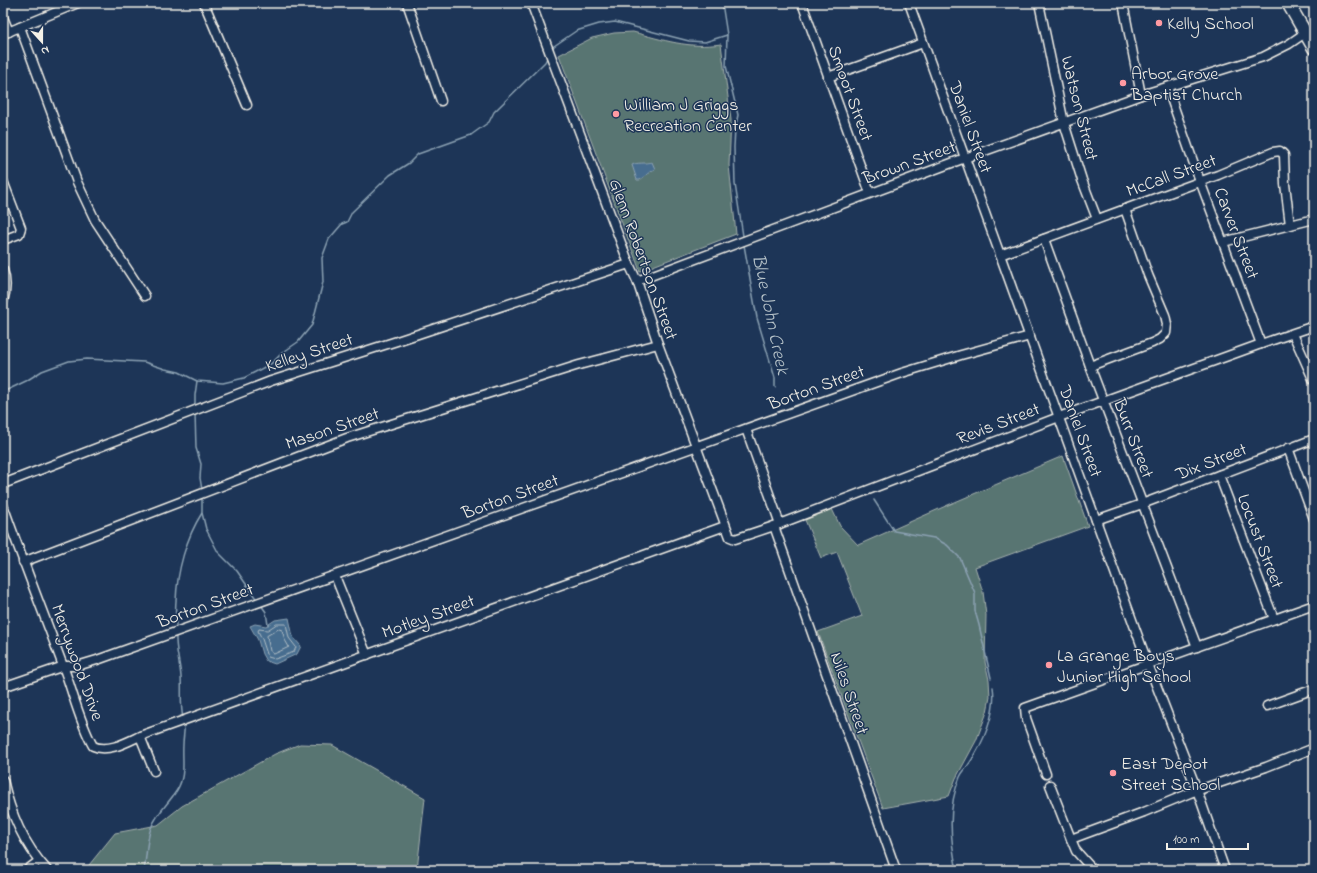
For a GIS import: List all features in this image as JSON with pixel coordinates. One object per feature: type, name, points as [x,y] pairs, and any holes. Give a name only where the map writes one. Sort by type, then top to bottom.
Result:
[{"type":"highway","points":[[1288,3],[1314,48]]},
{"type":"street","points":[[3,16],[6,33],[78,3]]},
{"type":"street","points":[[204,3],[248,105]]},
{"type":"street","points":[[407,3],[441,101]]},
{"type":"street","name":"Glenn Robertson Street","points":[[532,3],[636,281],[725,526]]},
{"type":"street","name":"Smoot Street","points":[[802,3],[870,193]]},
{"type":"street","name":"Daniel Street","points":[[909,3],[1148,664],[1197,790],[1225,870]]},
{"type":"street","name":"Watson Street","points":[[1039,3],[1064,123],[1082,180],[1097,219]]},
{"type":"street","points":[[1123,3],[1141,94]]},
{"type":"street","points":[[20,27],[77,182],[96,220],[145,296]]},
{"type":"street","name":"Brown Street","points":[[636,281],[870,193],[1141,94],[1263,57],[1289,44],[1305,33]]},
{"type":"street","points":[[828,77],[923,43]]},
{"type":"street","name":"Carver Street","points":[[1167,87],[1200,182],[1261,344]]},
{"type":"street","name":"McCall Street","points":[[1000,255],[1200,182],[1273,152],[1280,151],[1284,155],[1284,184],[1290,225]]},
{"type":"street","points":[[3,181],[21,228],[18,234],[3,240]]},
{"type":"street","points":[[1090,366],[1152,343],[1160,339],[1166,333],[1167,324],[1165,315],[1148,275],[1125,209]]},
{"type":"street","points":[[1223,242],[1314,219]]},
{"type":"street","name":"Burr Street","points":[[1044,239],[1103,401],[1197,647]]},
{"type":"street","name":"Kelley Street","points":[[3,484],[271,381],[629,264]]},
{"type":"street","points":[[3,270],[6,278],[6,287],[3,302]]},
{"type":"street","name":"Revis Street","points":[[725,526],[730,537],[735,539],[777,525],[1059,417],[1314,326]]},
{"type":"street","points":[[1293,334],[1314,381]]},
{"type":"street","name":"Borton Street","points":[[3,687],[64,666],[77,666],[97,660],[746,430],[902,373],[961,354],[1030,336]]},
{"type":"street","name":"Mason Street","points":[[23,562],[347,438],[579,365],[658,344]]},
{"type":"street","name":"Niles Street","points":[[746,430],[777,525],[896,870]]},
{"type":"street","name":"Dix Street","points":[[1096,520],[1314,439]]},
{"type":"street","points":[[1288,448],[1314,519]]},
{"type":"street","name":"Locust Street","points":[[1219,474],[1274,619]]},
{"type":"street","name":"Merrywood Drive","points":[[3,506],[23,562],[64,666],[85,729],[93,746],[105,748],[119,745],[140,736]]},
{"type":"street","name":"Motley Street","points":[[140,736],[725,526]]},
{"type":"street","points":[[335,576],[367,655]]},
{"type":"street","points":[[1046,774],[1026,718],[1025,708],[1314,605]]},
{"type":"street","points":[[1267,706],[1314,690]]},
{"type":"street","points":[[140,736],[154,771]]},
{"type":"street","points":[[1070,839],[1197,790],[1266,767],[1314,748]]},
{"type":"street","points":[[3,780],[8,801],[21,835],[47,870]]},
{"type":"street","points":[[1050,785],[1076,851],[1093,870]]},
{"type":"street","points":[[27,870],[39,861]]},
{"type":"green space","points":[[633,32],[687,45],[721,44],[731,120],[729,165],[736,234],[640,271],[559,55],[592,38],[614,33]]},
{"type":"green space","points":[[1063,456],[1088,526],[975,567],[983,592],[986,615],[985,662],[989,680],[990,697],[987,712],[976,741],[956,778],[949,796],[883,808],[818,632],[862,616],[837,552],[821,558],[805,520],[832,509],[840,526],[858,545]]},
{"type":"green space","points":[[300,744],[332,745],[425,798],[417,870],[85,870],[115,833],[158,825],[182,806],[275,754]]},
{"type":"water","points":[[652,162],[655,169],[640,180],[637,180],[632,165]]},
{"type":"water","points":[[289,618],[293,637],[301,646],[297,654],[275,664],[266,661],[262,654],[258,640],[250,626],[255,624],[266,626],[275,620]]},
{"type":"waterway","name":"Blue John Creek","points":[[722,3],[727,35],[726,66],[738,115],[735,129],[734,147],[735,184],[743,236]]},
{"type":"waterway","points":[[552,49],[576,31],[599,24],[615,22],[689,41],[705,42],[727,35]]},
{"type":"waterway","points":[[3,392],[26,381],[42,371],[69,361],[87,359],[144,362],[179,372],[197,381],[223,383],[244,378],[272,363],[282,353],[298,342],[312,325],[323,282],[322,258],[329,239],[342,224],[347,222],[352,212],[390,175],[409,163],[418,154],[471,135],[489,122],[494,112],[545,62],[548,56]]},
{"type":"waterway","name":"Blue John Creek","points":[[744,245],[757,318],[775,378],[775,387]]},
{"type":"waterway","points":[[195,407],[197,381]]},
{"type":"waterway","points":[[195,413],[196,448],[201,464],[200,478],[202,490]]},
{"type":"waterway","points":[[202,498],[202,513],[206,529],[218,552],[237,571],[257,600]]},
{"type":"waterway","name":"Blue John Creek","points":[[874,500],[894,531],[934,538],[947,545],[960,558],[975,593],[975,611],[991,678]]},
{"type":"waterway","points":[[176,628],[177,590],[180,567],[191,533],[202,513]]},
{"type":"waterway","points":[[261,605],[266,612],[268,625]]},
{"type":"waterway","points":[[176,634],[176,645],[181,677],[181,703],[183,718]]},
{"type":"waterway","name":"Blue John Creek","points":[[957,870],[951,823],[953,799],[961,775],[974,756],[988,727],[993,707],[993,687]]},
{"type":"waterway","points":[[144,870],[148,838],[151,828],[156,818],[177,790],[182,779],[184,723]]},
{"type":"place","name":"Kelly School","points":[[1159,23]]},
{"type":"place","name":"Arbor Grove Baptist Church","points":[[1123,83]]},
{"type":"place","name":"William J Griggs Recreation Center","points":[[616,114]]},
{"type":"place","name":"La Grange Boys Junior High School","points":[[1049,665]]},
{"type":"place","name":"East Depot Street School","points":[[1113,773]]}]
